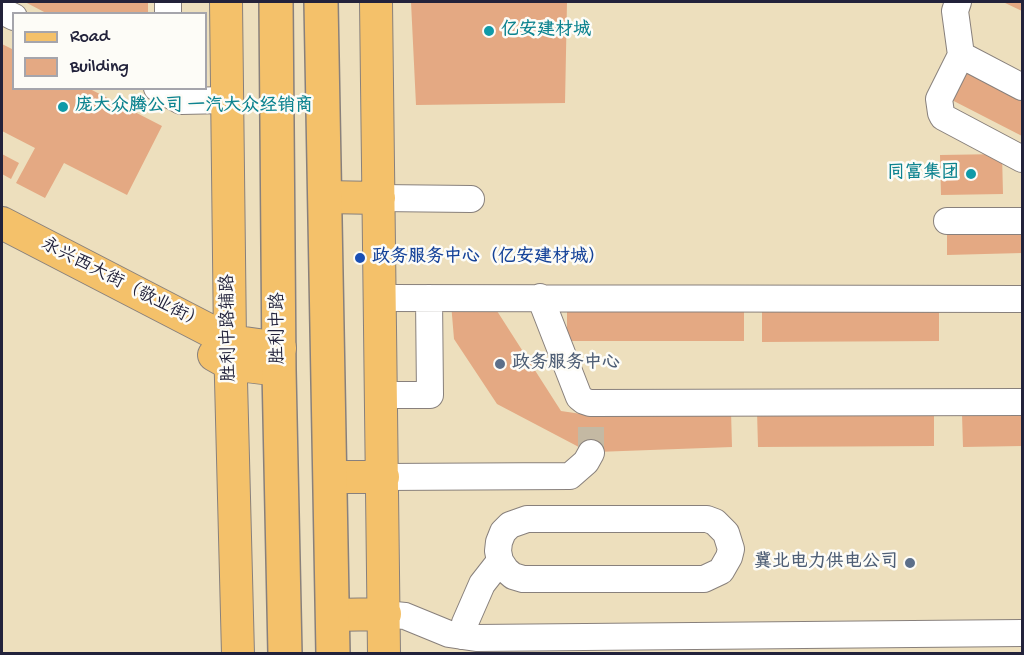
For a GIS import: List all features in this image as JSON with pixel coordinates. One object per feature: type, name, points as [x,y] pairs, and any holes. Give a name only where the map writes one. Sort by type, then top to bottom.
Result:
[{"type":"highway","name":"胜利中路","points":[[276,2],[279,359],[285,654]]},
{"type":"highway","points":[[321,2],[333,654]]},
{"type":"main road","name":"胜利中路辅路","points":[[226,2],[230,352],[238,654]]},
{"type":"main road","points":[[376,2],[384,654]]},
{"type":"main road","points":[[325,197],[379,198]]},
{"type":"main road","name":"永兴西大街（敬业街）","points":[[2,223],[230,352]]},
{"type":"main road","name":"永兴西大街（敬业街）","points":[[2,248],[230,352],[279,359]]},
{"type":"main road","points":[[330,477],[383,477]]},
{"type":"main road","points":[[333,615],[385,614]]},
{"type":"street","points":[[958,2],[955,11],[961,55],[939,99],[941,113],[944,117],[1023,159]]},
{"type":"street","points":[[961,55],[1023,87]]},
{"type":"street","points":[[165,91],[181,101],[227,100]]},
{"type":"street","points":[[379,198],[471,199]]},
{"type":"street","points":[[947,221],[1023,221]]},
{"type":"street","points":[[540,297],[579,397],[590,409],[1023,402]]},
{"type":"street","points":[[380,298],[1023,299]]},
{"type":"street","points":[[381,395],[430,395],[429,298]]},
{"type":"street","points":[[383,477],[570,476],[586,462],[591,453]]},
{"type":"street","points":[[527,519],[707,519],[721,527],[726,533],[730,549],[729,557],[721,571],[704,579],[523,579],[513,576],[500,561],[499,542],[503,532],[510,525],[527,519]]},
{"type":"street","points":[[462,636],[465,623],[482,584],[500,561]]},
{"type":"street","points":[[385,614],[405,616],[449,634],[476,639],[1023,633]]},
{"type":"building","points":[[25,2],[148,2],[148,12],[44,12]]},
{"type":"building","name":"亿安建材城","points":[[411,2],[567,2],[565,103],[416,105]]},
{"type":"building","points":[[1003,2],[1022,2],[1022,11]]},
{"type":"building","name":"庞大众腾公司 一汽大众经销商","points":[[2,44],[12,49],[12,90],[92,90],[162,126],[127,195],[64,163],[45,198],[16,183],[35,148],[2,131]]},
{"type":"building","points":[[963,64],[1022,95],[1022,136],[946,97]]},
{"type":"building","points":[[2,154],[19,163],[11,179],[2,174]]},
{"type":"building","name":"同富集团","points":[[1002,154],[1003,194],[941,195],[940,155]]},
{"type":"building","points":[[1022,226],[1022,253],[947,255],[947,228]]},
{"type":"building","points":[[490,300],[561,411],[595,416],[731,411],[732,447],[596,452],[594,455],[497,404],[454,339],[451,303]]},
{"type":"building","points":[[744,305],[744,341],[567,341],[567,306]]},
{"type":"building","points":[[939,305],[939,341],[762,342],[762,306]]},
{"type":"building","points":[[934,410],[934,446],[758,447],[757,411]]},
{"type":"building","points":[[1022,412],[1022,446],[963,447],[962,414]]},
{"type":"tunnel","points":[[591,416],[591,453]]},
{"type":"place","name":"亿安建材城","points":[[489,31]]},
{"type":"place","name":"庞大众腾公司 一汽大众经销商","points":[[63,107]]},
{"type":"place","name":"同富集团","points":[[971,174]]},
{"type":"place","name":"政务服务中心（亿安建材城）","points":[[360,258]]},
{"type":"place","name":"政务服务中心","points":[[500,364]]},
{"type":"place","name":"冀北电力供电公司","points":[[910,563]]}]
